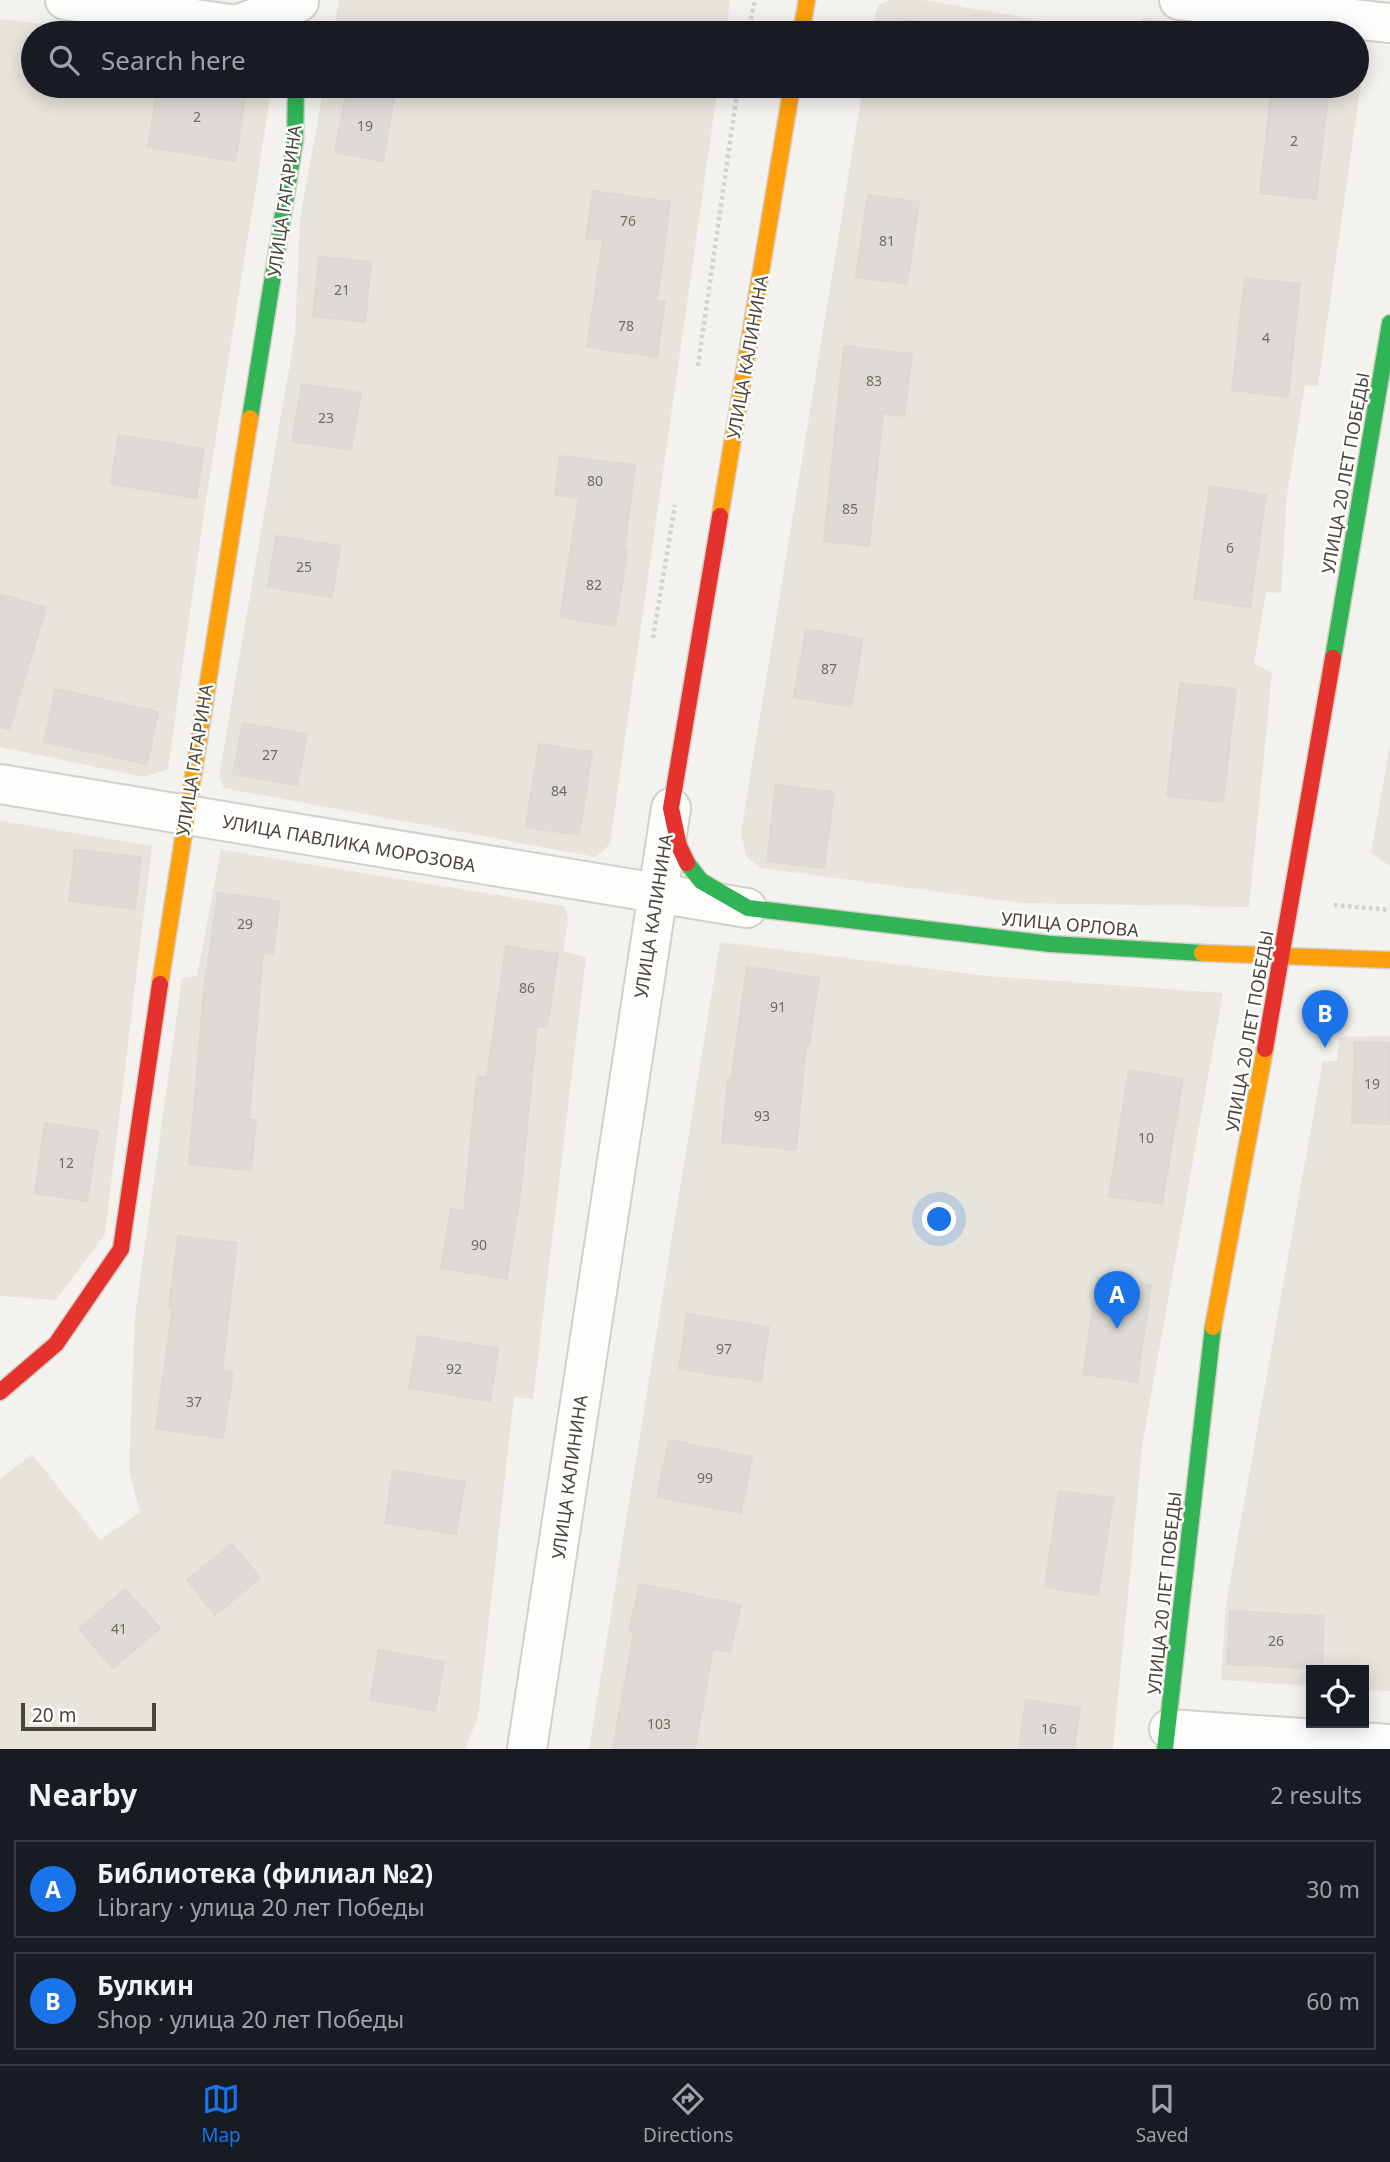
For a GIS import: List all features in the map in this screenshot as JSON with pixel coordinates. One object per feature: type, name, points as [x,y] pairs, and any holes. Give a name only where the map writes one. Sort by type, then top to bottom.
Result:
[{"type":"street","points":[[65,0],[209,21]]},
{"type":"street","points":[[803,21],[807,0]]},
{"type":"street","points":[[1179,0],[1390,23]]},
{"type":"street","points":[[255,21],[298,12]]},
{"type":"street","name":"УЛИЦА ГАГАРИНА","points":[[0,1392],[56,1344],[121,1249],[185,815],[295,139],[296,98]]},
{"type":"street","name":"УЛИЦА КАЛИНИНА","points":[[527,1749],[656,894],[790,98]]},
{"type":"street","name":"УЛИЦА 20 ЛЕТ ПОБЕДЫ","points":[[1167,1739],[1208,1358],[1292,901],[1390,323]]},
{"type":"street","name":"УЛИЦА ПАВЛИКА МОРОЗОВА","points":[[0,784],[748,908]]},
{"type":"street","name":"УЛИЦА ОРЛОВА","points":[[671,808],[678,849],[693,874],[710,889],[748,908],[1051,944],[1390,960]]},
{"type":"street","points":[[1167,1739],[1390,1744]]},
{"type":"path","points":[[751,21],[755,0]]},
{"type":"path","points":[[1292,901],[1390,910]]},
{"type":"shaded area","points":[[339,0],[730,0],[727,21],[335,21]]},
{"type":"shaded area","points":[[889,0],[922,0],[1044,21],[874,21],[878,5]]},
{"type":"shaded area","points":[[1143,18],[1166,21],[1142,21]]},
{"type":"shaded area","points":[[0,19],[21,21],[21,98],[270,98],[204,513],[168,769],[144,777],[0,747]]},
{"type":"shaded area","points":[[322,98],[716,98],[610,844],[596,857],[224,788],[219,776],[295,334],[300,219]]},
{"type":"shaded area","points":[[861,98],[1359,98],[1318,386],[1305,385],[1287,495],[1281,593],[1266,592],[1254,663],[1272,673],[1249,907],[1022,903],[760,868],[746,856],[741,833]]},
{"type":"shaded area","points":[[1390,745],[1390,866],[1371,853]]},
{"type":"shaded area","points":[[0,821],[152,846],[105,1234],[56,1300],[0,1296]]},
{"type":"shaded area","points":[[221,850],[565,906],[568,921],[563,951],[586,957],[533,1399],[514,1397],[478,1717],[465,1749],[0,1749],[0,1479],[32,1454],[100,1540],[140,1512],[129,1470],[135,1316],[182,978],[197,976]]},
{"type":"shaded area","points":[[720,942],[988,976],[1223,993],[1143,1440],[1113,1749],[589,1749]]},
{"type":"shaded area","points":[[1390,1036],[1390,1691],[1369,1690],[1369,1665],[1306,1665],[1306,1686],[1221,1680],[1226,1604],[1323,1061],[1337,1061],[1339,1037]]},
{"type":"building","points":[[156,98],[245,98],[235,161],[148,147]]},
{"type":"building","points":[[345,98],[394,98],[383,161],[335,152]]},
{"type":"building","points":[[1271,98],[1328,98],[1316,199],[1260,193]]},
{"type":"building","points":[[593,191],[670,202],[657,301],[665,302],[657,357],[587,347],[603,240],[586,238]]},
{"type":"building","points":[[868,195],[919,202],[907,284],[856,277]]},
{"type":"building","points":[[319,257],[371,262],[365,322],[313,316]]},
{"type":"building","points":[[1245,278],[1300,284],[1288,397],[1232,390]]},
{"type":"building","points":[[844,346],[912,354],[904,416],[883,413],[869,546],[824,541]]},
{"type":"building","points":[[302,384],[361,393],[351,450],[292,441]]},
{"type":"building","points":[[119,435],[204,449],[196,498],[111,484]]},
{"type":"building","points":[[560,456],[635,465],[624,551],[627,551],[615,626],[560,617],[579,498],[555,495]]},
{"type":"building","points":[[1210,486],[1266,495],[1250,607],[1194,599]]},
{"type":"building","points":[[276,536],[340,546],[332,597],[268,587]]},
{"type":"building","points":[[0,594],[46,608],[9,729],[0,727]]},
{"type":"building","points":[[806,629],[863,639],[851,707],[794,697]]},
{"type":"building","points":[[1180,683],[1236,689],[1223,802],[1167,796]]},
{"type":"building","points":[[56,689],[158,712],[147,764],[44,742]]},
{"type":"building","points":[[243,723],[307,734],[297,785],[233,774]]},
{"type":"building","points":[[539,744],[592,752],[579,835],[526,827]]},
{"type":"building","points":[[776,785],[834,792],[824,868],[767,861]]},
{"type":"building","points":[[75,850],[141,857],[135,909],[69,901]]},
{"type":"building","points":[[218,893],[280,901],[273,954],[263,952],[249,1119],[256,1120],[251,1170],[189,1164],[204,991]]},
{"type":"building","points":[[506,946],[558,954],[547,1027],[537,1026],[521,1187],[507,1279],[441,1268],[451,1209],[464,1211],[477,1076],[487,1077]]},
{"type":"building","points":[[747,967],[819,978],[809,1045],[806,1045],[796,1150],[722,1142],[728,1079],[731,1080]]},
{"type":"building","points":[[1355,1042],[1390,1043],[1390,1124],[1352,1123]]},
{"type":"building","points":[[1129,1070],[1183,1079],[1162,1204],[1109,1196]]},
{"type":"building","points":[[45,1123],[98,1131],[87,1201],[35,1193]]},
{"type":"building","points":[[178,1236],[237,1243],[222,1371],[233,1372],[223,1438],[156,1429],[173,1306],[169,1306]]},
{"type":"building","points":[[1098,1277],[1151,1285],[1137,1382],[1083,1374]]},
{"type":"building","points":[[687,1314],[769,1327],[761,1381],[679,1369]]},
{"type":"building","points":[[418,1336],[498,1348],[490,1401],[409,1388]]},
{"type":"building","points":[[669,1440],[752,1457],[741,1513],[657,1497]]},
{"type":"building","points":[[393,1470],[465,1482],[456,1534],[385,1523]]},
{"type":"building","points":[[1059,1491],[1113,1498],[1098,1595],[1045,1587]]},
{"type":"building","points":[[232,1544],[260,1578],[215,1615],[187,1580]]},
{"type":"building","points":[[640,1584],[741,1605],[730,1652],[713,1649],[695,1749],[613,1749],[634,1632],[629,1631]]},
{"type":"building","points":[[125,1589],[160,1628],[113,1668],[79,1629]]},
{"type":"building","points":[[1230,1611],[1324,1616],[1322,1665],[1306,1665],[1306,1668],[1227,1664]]},
{"type":"building","points":[[379,1650],[444,1662],[435,1711],[370,1700]]},
{"type":"building","points":[[1026,1700],[1080,1708],[1074,1749],[1019,1749]]},
{"type":"traffic: fast","points":[[250,418],[295,140],[296,98]]},
{"type":"traffic: fast","points":[[1333,658],[1390,323]]},
{"type":"traffic: fast","points":[[687,863],[701,881],[748,908],[1051,944],[1202,953]]},
{"type":"traffic: fast","points":[[1165,1749],[1213,1327]]},
{"type":"traffic: slow","points":[[803,21],[807,0]]},
{"type":"traffic: slow","points":[[720,516],[790,98]]},
{"type":"traffic: slow","points":[[160,984],[250,418]]},
{"type":"traffic: slow","points":[[1202,953],[1390,960]]},
{"type":"traffic: slow","points":[[1213,1327],[1265,1049]]},
{"type":"traffic: jam","points":[[687,863],[679,846],[671,808],[720,516]]},
{"type":"traffic: jam","points":[[1265,1049],[1333,658]]},
{"type":"traffic: jam","points":[[0,1392],[56,1344],[121,1249],[160,984]]},
{"type":"place","name":"Булкин","points":[[1325,1048]]},
{"type":"place","name":"Библиотека (филиал №2)","points":[[1117,1329]]}]
